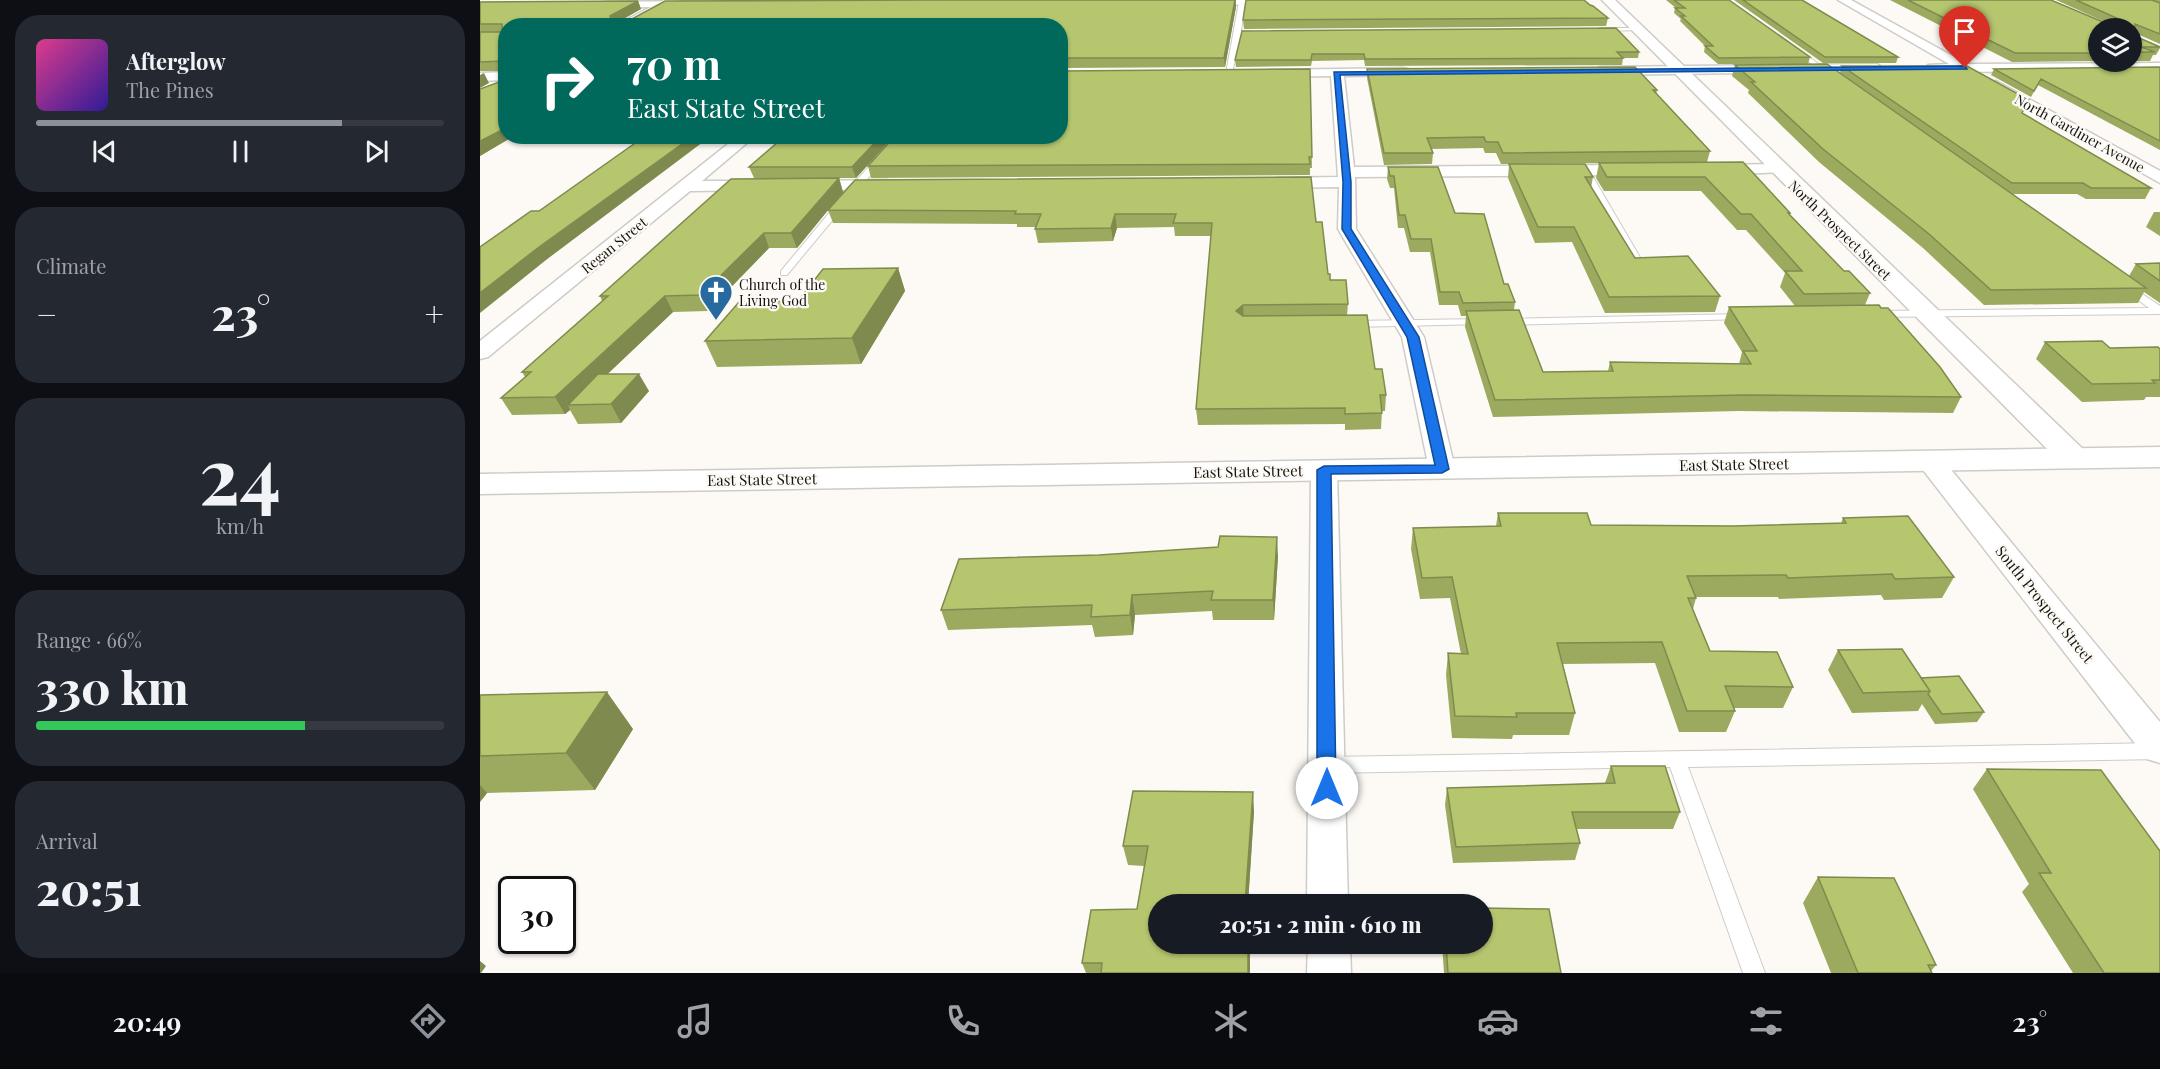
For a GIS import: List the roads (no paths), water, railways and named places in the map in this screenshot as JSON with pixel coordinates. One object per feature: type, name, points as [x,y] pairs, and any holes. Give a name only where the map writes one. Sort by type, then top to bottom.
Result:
[{"type":"street","name":"North Prospect Street","points":[[1608,0],[2074,458]]},
{"type":"street","name":"North Gardiner Avenue","points":[[1843,0],[2160,178]]},
{"type":"street","points":[[1183,2],[1289,1]]},
{"type":"street","points":[[638,18],[669,2]]},
{"type":"street","points":[[596,5],[669,2],[700,4]]},
{"type":"street","points":[[1917,68],[2160,67]]},
{"type":"street","points":[[1586,71],[1894,68]]},
{"type":"street","points":[[1265,73],[1420,72]]},
{"type":"street","points":[[1336,73],[1346,177],[1347,229],[1407,324],[1416,348],[1442,469]]},
{"type":"street","points":[[480,77],[498,76]]},
{"type":"street","points":[[480,95],[498,87]]},
{"type":"street","name":"Regan Street","points":[[480,352],[738,144]]},
{"type":"street","points":[[1699,170],[1778,169]]},
{"type":"street","points":[[1263,183],[1346,177],[1653,170]]},
{"type":"street","points":[[687,186],[905,185]]},
{"type":"street","name":"East State Street","points":[[481,485],[2160,457]]},
{"type":"street","name":"South Prospect Street","points":[[1929,460],[2160,749]]},
{"type":"street","points":[[1324,470],[1328,894]]},
{"type":"street","points":[[1329,954],[1329,973]]},
{"type":"lane","points":[[1230,73],[1242,2]]},
{"type":"lane","points":[[1592,30],[1639,30]]},
{"type":"lane","points":[[1238,33],[1262,33]]},
{"type":"lane","points":[[1784,41],[1841,83]]},
{"type":"lane","points":[[783,273],[895,144]]},
{"type":"lane","points":[[1585,170],[1640,266]]},
{"type":"lane","points":[[2121,283],[2160,310]]},
{"type":"lane","points":[[1867,314],[2160,310]]},
{"type":"lane","points":[[1337,324],[1761,317]]},
{"type":"lane","points":[[1327,765],[2160,749]]},
{"type":"lane","points":[[1677,759],[1754,973]]},
{"type":"place","name":"Church of the Living God","points":[[716,321]]}]
